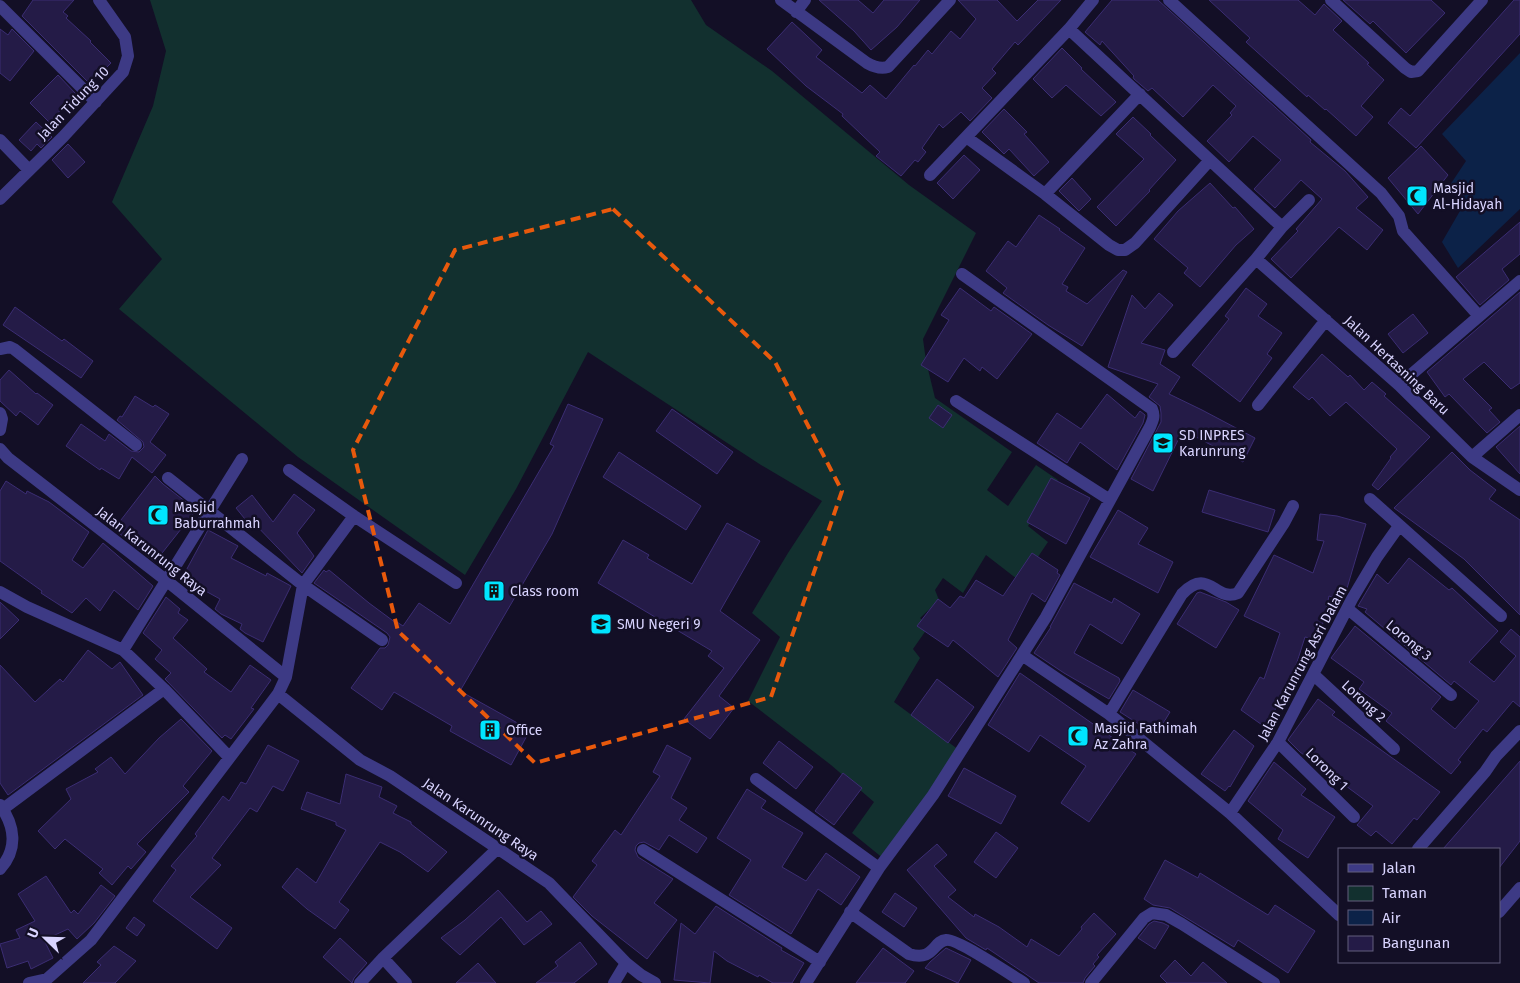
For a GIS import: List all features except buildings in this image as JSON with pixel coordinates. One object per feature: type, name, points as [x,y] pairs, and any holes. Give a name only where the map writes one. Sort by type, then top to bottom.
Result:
[{"type":"street","name":"Jalan Tidung 10","points":[[0,199],[123,72],[128,56],[125,37],[99,0]]},
{"type":"street","points":[[781,0],[867,63],[882,68],[888,67],[950,0]]},
{"type":"street","points":[[796,12],[806,0]]},
{"type":"street","points":[[930,175],[1069,29],[1093,0]]},
{"type":"street","points":[[1169,0],[1381,193],[1399,216],[1407,236],[1480,316]]},
{"type":"street","points":[[1331,0],[1411,72],[1418,70],[1476,2]]},
{"type":"street","points":[[0,6],[96,102]]},
{"type":"street","points":[[1069,29],[1282,227]]},
{"type":"street","points":[[1045,194],[1140,94]]},
{"type":"street","points":[[966,137],[1118,250],[1125,250],[1134,243],[1210,160]]},
{"type":"street","points":[[0,140],[29,170]]},
{"type":"street","points":[[1173,352],[1282,227],[1309,200]]},
{"type":"street","name":"Jalan Hertasning Baru","points":[[1256,259],[1399,385],[1472,457],[1520,490]]},
{"type":"street","points":[[806,983],[879,868],[933,795],[1046,617],[1150,427],[1154,414],[1152,409],[962,274]]},
{"type":"street","points":[[1399,385],[1520,281]]},
{"type":"street","points":[[1258,405],[1326,320]]},
{"type":"street","points":[[0,349],[10,347],[14,349],[136,445]]},
{"type":"street","points":[[956,401],[1110,500]]},
{"type":"street","points":[[0,414],[2,419],[0,430]]},
{"type":"street","points":[[1472,457],[1520,415]]},
{"type":"street","name":"Jalan Karunrung Raya","points":[[0,449],[8,458],[286,676]]},
{"type":"street","points":[[123,650],[242,459]]},
{"type":"street","points":[[289,470],[354,516],[456,583]]},
{"type":"street","points":[[168,478],[303,586],[382,640]]},
{"type":"street","points":[[1370,499],[1501,616]]},
{"type":"street","points":[[1109,714],[1182,594],[1196,582],[1225,594],[1233,595],[1238,593],[1293,506]]},
{"type":"street","points":[[29,983],[48,981],[91,940],[278,694],[286,676],[303,586],[354,516]]},
{"type":"street","name":"Jalan Karunrung Asri Dalam","points":[[1230,813],[1278,742],[1377,557],[1399,526]]},
{"type":"street","points":[[0,592],[27,607],[123,650],[164,689],[229,757]]},
{"type":"street","name":"Lorong 3","points":[[1348,609],[1451,695]]},
{"type":"street","points":[[1022,655],[1109,714],[1230,813],[1338,914]]},
{"type":"street","name":"Lorong 2","points":[[1314,675],[1394,749]]},
{"type":"street","points":[[0,869],[11,853],[14,841],[1,807],[164,689]]},
{"type":"street","name":"Jalan Karunrung Raya","points":[[278,694],[360,760],[390,776],[549,883],[626,963],[655,983]]},
{"type":"street","points":[[1419,848],[1485,772],[1496,756],[1520,731]]},
{"type":"street","name":"Lorong 1","points":[[1278,742],[1354,817]]},
{"type":"street","points":[[756,779],[879,868]]},
{"type":"street","points":[[360,983],[383,958],[497,849]]},
{"type":"street","points":[[643,850],[820,962]]},
{"type":"street","points":[[1500,911],[1520,888]]},
{"type":"street","points":[[850,912],[909,954],[920,956],[930,953],[943,941],[950,940],[984,957],[1024,983]]},
{"type":"street","points":[[1091,983],[1144,918],[1152,913],[1166,915],[1182,924],[1274,983]]},
{"type":"street","points":[[383,958],[406,983]]},
{"type":"street","points":[[614,983],[626,963]]},
{"type":"highlighted area","points":[[613,209],[775,362],[842,491],[771,697],[535,763],[398,631],[353,450],[455,250]]},
{"type":"green space","points":[[150,0],[691,0],[706,25],[772,71],[909,185],[976,233],[923,339],[935,398],[1012,452],[987,490],[1008,506],[1036,465],[1058,480],[1028,526],[1048,542],[1021,582],[986,555],[963,593],[943,578],[935,590],[939,600],[920,618],[929,626],[913,649],[920,658],[894,702],[959,750],[884,859],[852,833],[874,802],[831,765],[748,701],[780,637],[752,613],[822,501],[761,465],[588,352],[516,489],[465,575],[298,457],[119,309],[162,259],[112,202],[153,106],[166,51]]},
{"type":"water","points":[[1520,53],[1520,209],[1458,268],[1442,242],[1464,204],[1448,188],[1466,161],[1442,134]]},
{"type":"place","name":"Masjid Al-Hidayah","points":[[1417,196]]},
{"type":"place","name":"SD INPRES Karunrung","points":[[1163,443]]},
{"type":"place","name":"Masjid Baburrahmah","points":[[158,515]]},
{"type":"place","name":"Class room","points":[[494,591]]},
{"type":"place","name":"SMU Negeri 9","points":[[601,624]]},
{"type":"place","name":"Office","points":[[490,730]]},
{"type":"place","name":"Masjid Fathimah Az Zahra","points":[[1078,736]]}]
